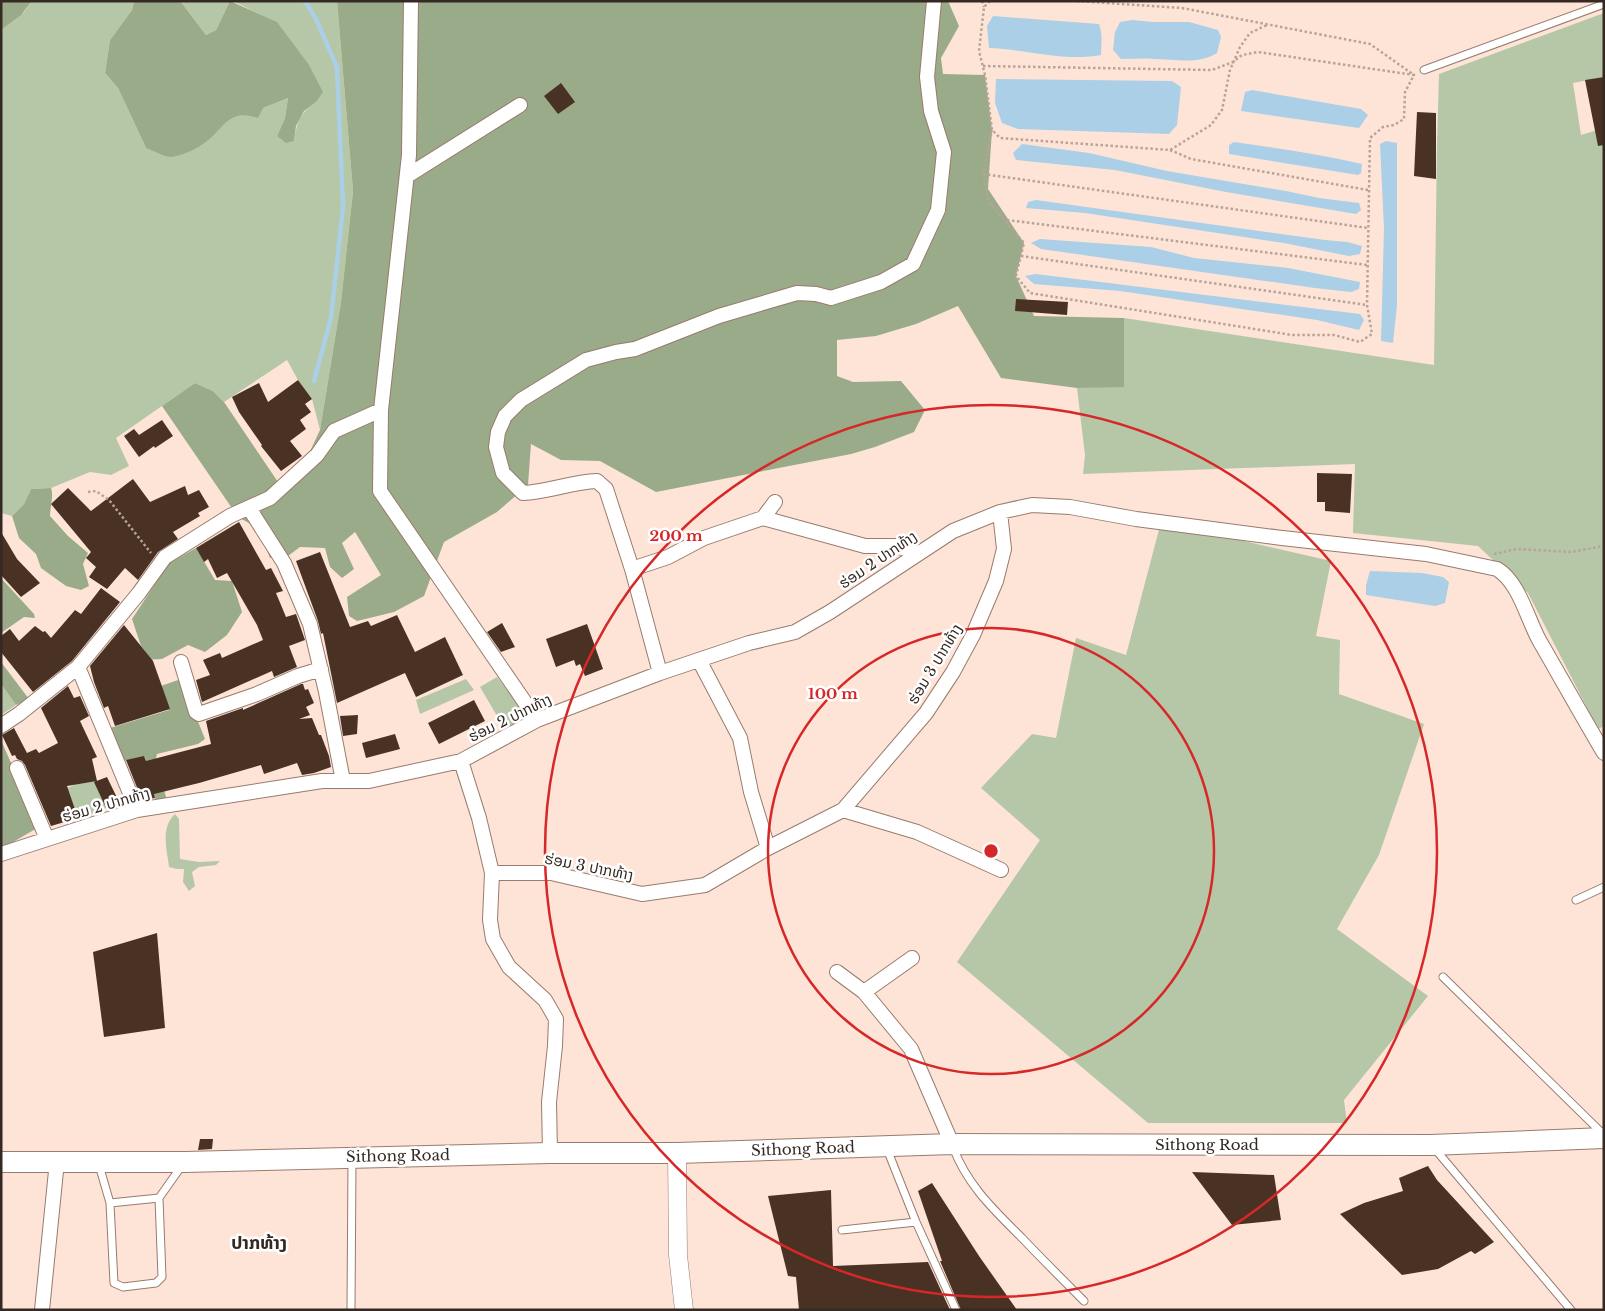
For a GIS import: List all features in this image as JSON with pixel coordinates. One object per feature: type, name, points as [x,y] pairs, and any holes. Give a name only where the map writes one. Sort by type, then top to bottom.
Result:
[{"type":"main road","name":"Sithong Road","points":[[1,1162],[185,1162],[550,1153],[677,1153],[952,1144],[1432,1145],[1604,1136]]},
{"type":"street","points":[[411,1],[409,155],[381,410],[380,491],[537,720]]},
{"type":"street","points":[[660,673],[632,568],[606,489],[597,481],[581,482],[533,493],[522,493],[503,473],[496,447],[498,432],[504,416],[521,400],[586,360],[635,349],[719,316],[797,293],[816,294],[831,298],[881,282],[913,264],[938,210],[944,152],[931,112],[927,77],[934,1]]},
{"type":"street","points":[[407,176],[520,105]]},
{"type":"street","points":[[1,726],[78,667],[139,593],[165,557],[230,516],[270,498],[317,455],[334,431],[381,410]]},
{"type":"street","points":[[763,518],[775,502]]},
{"type":"street","name":"ຮ່ອມ 2 ປາກທ້າງ","points":[[1,854],[137,810],[322,781],[369,781],[461,761],[537,720],[660,673],[749,643],[794,632],[830,612],[918,552],[953,531],[1000,512],[1032,504],[1070,507],[1136,519],[1272,537],[1426,554],[1497,569],[1512,583],[1538,637],[1604,753]]},
{"type":"street","points":[[249,508],[284,563],[310,624],[343,781]]},
{"type":"street","name":"ຮ່ອມ 3 ປາກທ້າງ","points":[[492,873],[551,873],[642,894],[705,885],[768,848],[843,810],[926,713],[953,672],[973,635],[996,581],[1004,549],[1000,512]]},
{"type":"street","points":[[632,568],[668,557],[704,538],[763,518],[865,546],[896,546],[918,552]]},
{"type":"street","points":[[699,660],[740,738],[751,792],[768,848]]},
{"type":"street","points":[[181,662],[196,712],[199,714],[257,694],[298,676],[321,670]]},
{"type":"street","points":[[78,667],[137,810]]},
{"type":"street","points":[[461,761],[479,818],[492,873],[490,920],[493,939],[509,967],[545,1000],[556,1020],[556,1046],[549,1102],[550,1153]]},
{"type":"street","points":[[17,768],[47,839]]},
{"type":"street","points":[[843,810],[917,832],[1001,870]]},
{"type":"street","points":[[864,992],[912,958]]},
{"type":"street","points":[[837,972],[864,992],[910,1049],[952,1144]]},
{"type":"street","points":[[677,1153],[678,1255],[684,1310]]},
{"type":"street","points":[[42,1310],[57,1161]]},
{"type":"lane","points":[[1424,70],[1604,4]]},
{"type":"lane","points":[[1576,900],[1604,887]]},
{"type":"lane","points":[[1443,978],[1604,1136]]},
{"type":"lane","points":[[952,1144],[959,1165],[972,1185],[998,1215],[1084,1301]]},
{"type":"lane","points":[[1432,1145],[1571,1310]]},
{"type":"lane","points":[[886,1146],[916,1222],[956,1310]]},
{"type":"lane","points":[[351,1310],[352,1157]]},
{"type":"lane","points":[[98,1161],[110,1203],[114,1283],[123,1287],[156,1284],[162,1276],[159,1198],[185,1162]]},
{"type":"lane","points":[[110,1203],[159,1198]]},
{"type":"lane","points":[[842,1230],[916,1222]]},
{"type":"path","points":[[982,1],[984,7],[979,50],[992,130],[983,174],[989,202],[1024,243],[1016,276],[1030,293],[1292,335],[1334,335],[1360,342],[1372,334],[1367,305],[1370,138],[1383,127],[1394,125],[1404,119],[1405,92],[1414,75]]},
{"type":"path","points":[[984,7],[990,1]]},
{"type":"path","points":[[1078,1],[1182,8],[1370,44],[1414,75]]},
{"type":"path","points":[[1170,150],[1211,125],[1222,110],[1230,70],[1240,47],[1250,33],[1267,25]]},
{"type":"path","points":[[983,66],[1212,70],[1233,62],[1242,55],[1258,52],[1414,75],[1424,70]]},
{"type":"path","points":[[992,130],[1000,138],[1170,150],[1192,159],[1368,190]]},
{"type":"path","points":[[983,174],[1368,228]]},
{"type":"path","points":[[1005,220],[1368,265]]},
{"type":"path","points":[[1021,256],[1367,305]]},
{"type":"path","points":[[88,492],[96,491],[109,500],[160,564]]},
{"type":"path","points":[[1482,566],[1496,552],[1517,549],[1571,552],[1604,546]]},
{"type":"green space","points":[[1,1],[32,1],[21,15],[1,30]]},
{"type":"green space","points":[[32,1],[134,1],[132,10],[110,40],[105,73],[118,88],[146,148],[219,128],[231,117],[248,114],[288,98],[285,118],[277,136],[294,141],[300,118],[316,102],[277,23],[233,1],[337,1],[353,191],[341,302],[320,430],[312,399],[298,380],[287,360],[224,402],[213,391],[195,383],[116,438],[129,466],[111,475],[90,472],[51,488],[31,489],[24,504],[12,516],[1,513],[1,30],[24,12]]},
{"type":"green space","points":[[134,1],[181,2],[206,35],[216,30],[230,1],[277,22],[309,65],[323,92],[316,102],[304,111],[296,126],[294,141],[286,143],[277,136],[285,118],[288,98],[263,108],[258,118],[240,115],[228,120],[203,144],[180,155],[168,157],[146,148],[118,88],[105,73],[110,40],[132,10]]},
{"type":"green space","points":[[177,1],[230,1],[216,30],[206,35],[181,2]]},
{"type":"green space","points":[[337,1],[948,1],[959,26],[941,58],[943,74],[985,75],[992,130],[988,189],[1024,243],[1016,276],[1034,316],[1124,318],[1124,387],[1077,388],[1001,378],[958,306],[916,324],[876,336],[837,340],[837,376],[853,382],[901,381],[925,410],[914,432],[851,454],[656,492],[600,461],[561,460],[531,444],[528,485],[497,512],[444,542],[424,596],[394,612],[357,621],[349,616],[347,597],[381,575],[355,532],[342,543],[354,569],[342,578],[330,567],[325,548],[300,547],[288,556],[270,558],[258,528],[238,517],[162,406],[195,383],[213,391],[224,402],[280,485],[306,460],[320,430],[341,302],[353,191]]},
{"type":"green space","points":[[1604,13],[1604,77],[1573,83],[1581,135],[1604,128],[1604,726],[1598,729],[1528,593],[1478,546],[1353,533],[1355,464],[1083,474],[1085,455],[1077,388],[1124,386],[1124,318],[1434,365],[1439,74]]},
{"type":"green space","points":[[51,488],[50,516],[68,536],[88,553],[83,564],[89,586],[81,590],[66,586],[41,568],[36,554],[19,538],[12,516],[24,504],[31,489]]},
{"type":"green space","points":[[1161,522],[1331,561],[1316,636],[1340,640],[1339,694],[1424,724],[1379,855],[1337,929],[1428,996],[1344,1100],[1347,1123],[1148,1123],[957,962],[1040,840],[981,788],[1032,734],[1056,738],[1076,638],[1126,655]]},
{"type":"green space","points":[[196,548],[215,580],[232,581],[242,612],[227,635],[205,652],[188,645],[162,659],[143,660],[145,651],[141,646],[132,619],[169,563]]},
{"type":"green space","points":[[1,578],[34,614],[35,618],[24,617],[1,633]]},
{"type":"green space","points":[[1,662],[29,699],[16,705],[1,684]]},
{"type":"green space","points":[[497,677],[528,717],[504,728],[480,687]]},
{"type":"green space","points":[[181,679],[205,739],[198,744],[157,754],[156,758],[167,801],[156,802],[145,757],[122,761],[110,728],[169,710],[161,686]]},
{"type":"green space","points":[[466,679],[474,690],[420,714],[416,700]]},
{"type":"green space","points":[[1,684],[16,705],[1,715]]},
{"type":"green space","points":[[1,740],[39,827],[1,849]]},
{"type":"green space","points":[[97,781],[95,782],[106,808],[78,819],[67,788],[77,784]]},
{"type":"green space","points":[[175,814],[179,819],[180,859],[199,862],[220,861],[216,865],[199,867],[192,872],[195,886],[189,891],[183,882],[184,869],[169,867],[166,832],[170,820]]},
{"type":"water","points":[[993,16],[1099,24],[1101,55],[1073,57],[989,48],[987,26]]},
{"type":"water","points":[[1132,20],[1189,22],[1218,30],[1221,37],[1217,53],[1210,57],[1194,60],[1121,59],[1113,50],[1115,32],[1120,22]]},
{"type":"water","points":[[996,79],[1172,81],[1181,87],[1177,125],[1169,134],[1018,129],[1002,123],[995,103]]},
{"type":"water","points":[[1252,90],[1361,109],[1368,115],[1359,128],[1241,111],[1245,92]]},
{"type":"water","points":[[1386,141],[1397,143],[1397,305],[1393,343],[1381,341],[1384,229],[1380,144]]},
{"type":"water","points":[[1234,142],[1314,154],[1362,164],[1361,173],[1358,175],[1229,154],[1229,145]]},
{"type":"water","points":[[1022,144],[1089,153],[1167,171],[1319,198],[1359,203],[1361,210],[1356,214],[1226,192],[1115,170],[1016,160],[1013,153]]},
{"type":"water","points":[[1036,200],[1347,242],[1362,246],[1360,254],[1349,256],[1284,243],[1085,213],[1026,208],[1028,202]]},
{"type":"water","points":[[1040,239],[1151,247],[1194,258],[1288,268],[1360,282],[1359,289],[1351,292],[1315,288],[1041,249],[1031,243]]},
{"type":"water","points":[[1036,274],[1360,314],[1364,320],[1359,330],[1317,320],[1120,291],[1034,284],[1025,276]]},
{"type":"water","points":[[1370,571],[1422,573],[1443,577],[1449,582],[1445,603],[1435,606],[1366,595],[1366,585]]},
{"type":"building","points":[[1604,77],[1604,145],[1598,146],[1585,80]]},
{"type":"building","points":[[561,83],[575,102],[558,114],[544,96]]},
{"type":"building","points":[[1417,112],[1436,113],[1436,179],[1414,176]]},
{"type":"building","points":[[1016,299],[1068,302],[1067,315],[1015,311]]},
{"type":"building","points":[[298,380],[312,399],[305,404],[311,412],[300,420],[306,429],[290,441],[302,456],[281,471],[261,446],[239,412],[232,397],[259,383],[268,402]]},
{"type":"building","points":[[162,420],[173,436],[139,457],[124,436],[134,429],[139,435]]},
{"type":"building","points":[[1317,473],[1352,474],[1350,513],[1325,511],[1325,502],[1317,502]]},
{"type":"building","points":[[133,479],[150,502],[185,486],[188,495],[199,490],[209,507],[198,513],[200,516],[173,532],[178,539],[158,552],[138,580],[125,568],[107,589],[89,577],[96,567],[86,558],[91,552],[51,504],[68,488],[91,511]]},
{"type":"building","points":[[239,522],[266,570],[271,568],[283,591],[276,593],[286,617],[296,614],[305,640],[289,646],[297,667],[274,677],[272,671],[202,702],[196,680],[210,675],[203,660],[220,653],[222,658],[263,640],[257,625],[227,573],[217,578],[208,559],[204,562],[196,548]]},
{"type":"building","points":[[1,532],[17,559],[40,583],[21,597],[1,575]]},
{"type":"building","points":[[320,552],[350,627],[368,621],[371,626],[397,615],[415,652],[445,637],[463,675],[416,697],[405,673],[337,703],[323,633],[321,634],[296,561]]},
{"type":"building","points":[[101,588],[120,602],[72,661],[33,692],[1,652],[1,636],[10,629],[19,641],[35,626],[43,632],[45,631],[51,638],[75,610],[81,614]]},
{"type":"building","points":[[502,623],[515,647],[501,652],[487,632]]},
{"type":"building","points":[[587,624],[603,669],[585,676],[580,664],[576,666],[574,660],[556,667],[546,639]]},
{"type":"building","points":[[124,625],[153,661],[170,709],[115,726],[108,706],[104,708],[90,666]]},
{"type":"building","points":[[303,684],[305,690],[308,689],[314,703],[306,707],[310,715],[299,719],[312,718],[319,735],[321,735],[331,767],[302,775],[297,763],[264,774],[261,765],[154,794],[155,798],[142,800],[126,760],[144,756],[146,761],[211,744],[206,721],[243,708],[243,710]]},
{"type":"building","points":[[68,686],[74,698],[80,696],[89,716],[80,721],[97,757],[92,759],[97,781],[67,786],[78,818],[51,826],[25,765],[15,755],[12,756],[2,735],[14,728],[27,753],[36,749],[39,753],[58,743],[41,708]]},
{"type":"building","points":[[474,700],[485,721],[439,744],[428,723]]},
{"type":"building","points":[[358,715],[357,734],[343,736],[340,716]]},
{"type":"building","points":[[395,734],[400,749],[366,758],[362,743]]},
{"type":"building","points":[[107,777],[121,806],[106,808],[94,782]]},
{"type":"building","points":[[157,933],[165,1028],[104,1037],[93,952]]},
{"type":"building","points":[[200,1139],[213,1139],[212,1149],[198,1150]]},
{"type":"building","points":[[1428,1166],[1437,1180],[1494,1242],[1475,1254],[1471,1251],[1438,1269],[1402,1275],[1340,1214],[1364,1203],[1403,1191],[1399,1178]]},
{"type":"building","points":[[1192,1172],[1274,1175],[1281,1220],[1232,1225]]},
{"type":"building","points":[[932,1183],[979,1256],[1017,1310],[961,1310],[940,1261],[942,1261],[918,1191]]},
{"type":"building","points":[[831,1190],[833,1266],[928,1262],[950,1310],[799,1310],[796,1277],[788,1276],[768,1196]]},
{"type":"waterway","points":[[305,1],[316,19],[337,67],[343,207],[331,318],[314,381]]},
{"type":"district","name":"ປາກທ້າງ","points":[[259,1243]]}]
